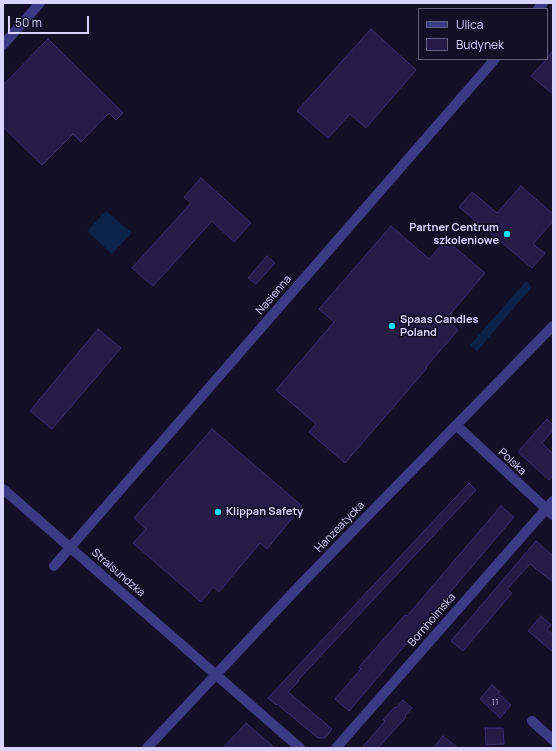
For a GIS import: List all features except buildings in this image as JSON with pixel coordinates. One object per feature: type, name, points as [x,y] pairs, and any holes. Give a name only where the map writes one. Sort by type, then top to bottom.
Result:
[{"type":"street","points":[[3,45],[40,3]]},
{"type":"street","name":"Nasienna","points":[[54,566],[494,60]]},
{"type":"street","name":"Hanzeatycka","points":[[147,748],[304,581],[553,326]]},
{"type":"street","name":"Polska","points":[[456,425],[549,512]]},
{"type":"street","name":"Stralsundzka","points":[[3,489],[217,674],[300,748]]},
{"type":"street","name":"Bornholmska","points":[[336,748],[549,512],[553,501]]},
{"type":"street","points":[[532,721],[553,740]]},
{"type":"water","points":[[106,211],[132,233],[112,254],[87,231]]},
{"type":"water","points":[[526,281],[532,287],[477,351],[470,345]]},
{"type":"place","name":"Partner Centrum szkoleniowe","points":[[507,234]]},
{"type":"place","name":"Spaas Candles Poland","points":[[392,326]]},
{"type":"place","name":"Klippan Safety","points":[[218,512]]}]
